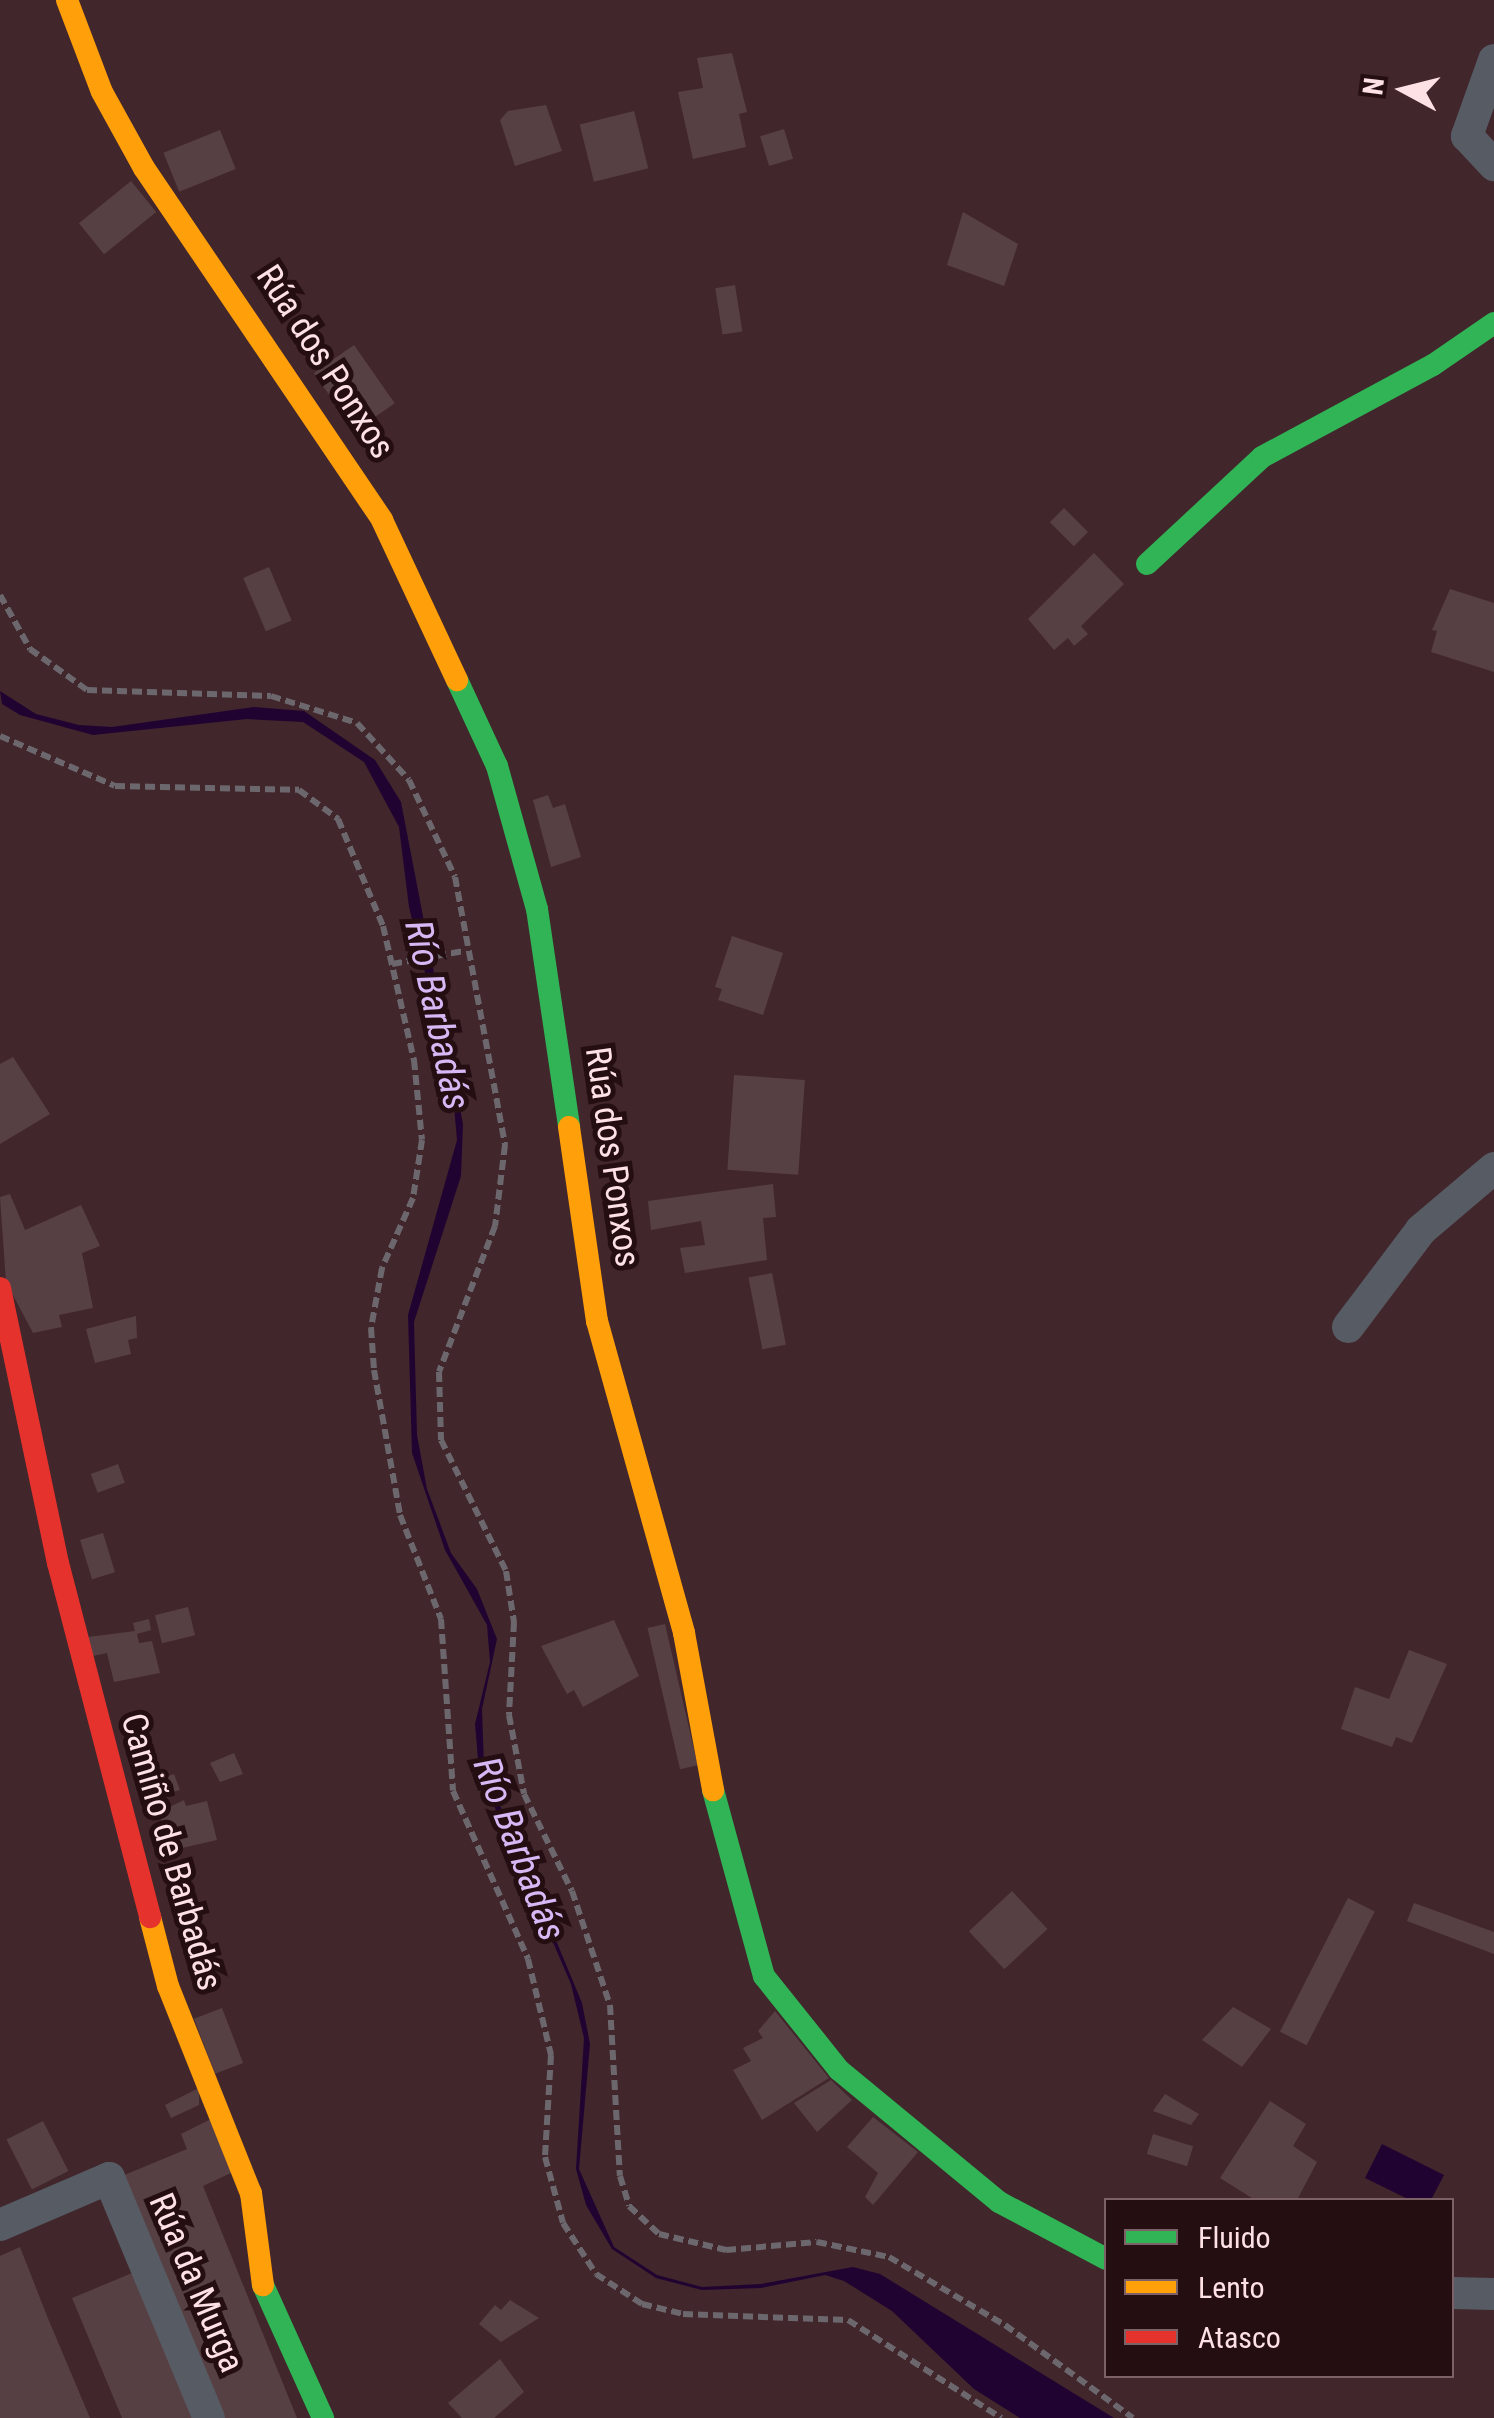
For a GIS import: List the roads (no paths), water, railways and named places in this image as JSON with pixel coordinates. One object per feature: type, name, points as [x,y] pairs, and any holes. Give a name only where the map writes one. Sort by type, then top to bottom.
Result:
[{"type":"street","name":"Rúa dos Ponxos","points":[[66,0],[95,76],[144,168],[382,520],[498,766],[537,909],[597,1321],[674,1595],[715,1799],[764,1976],[827,2057],[922,2144],[999,2202],[1104,2258]]},
{"type":"street","points":[[1494,60],[1467,136],[1494,166]]},
{"type":"street","points":[[1147,564],[1262,457],[1433,365],[1494,323]]},
{"type":"street","points":[[1348,1327],[1422,1230],[1494,1168]]},
{"type":"street","name":"Camiño de Barbadás","points":[[0,1288],[58,1562],[162,1966],[252,2193],[264,2291],[323,2418]]},
{"type":"street","name":"Rúa da Murga","points":[[0,2225],[108,2178],[209,2418]]},
{"type":"street","points":[[1454,2292],[1494,2294]]},
{"type":"water","name":"Río Barbadás","points":[[0,691],[36,714],[79,725],[112,727],[254,707],[304,711],[375,760],[401,802],[463,1124],[461,1176],[414,1322],[417,1435],[427,1489],[451,1553],[477,1589],[497,1639],[482,1709],[484,1767],[582,2003],[590,2044],[579,2169],[614,2247],[657,2275],[702,2287],[761,2284],[853,2267],[880,2274],[1114,2418],[1020,2418],[974,2389],[892,2311],[844,2281],[825,2275],[761,2288],[702,2290],[656,2278],[612,2249],[586,2205],[576,2169],[584,2038],[571,1984],[479,1771],[475,1724],[490,1662],[487,1625],[445,1550],[412,1453],[408,1315],[457,1140],[452,1083],[409,907],[399,827],[364,762],[303,722],[247,719],[93,735],[20,715],[2,704]]},
{"type":"water","points":[[1382,2144],[1444,2175],[1432,2198],[1406,2198],[1365,2178]]}]
